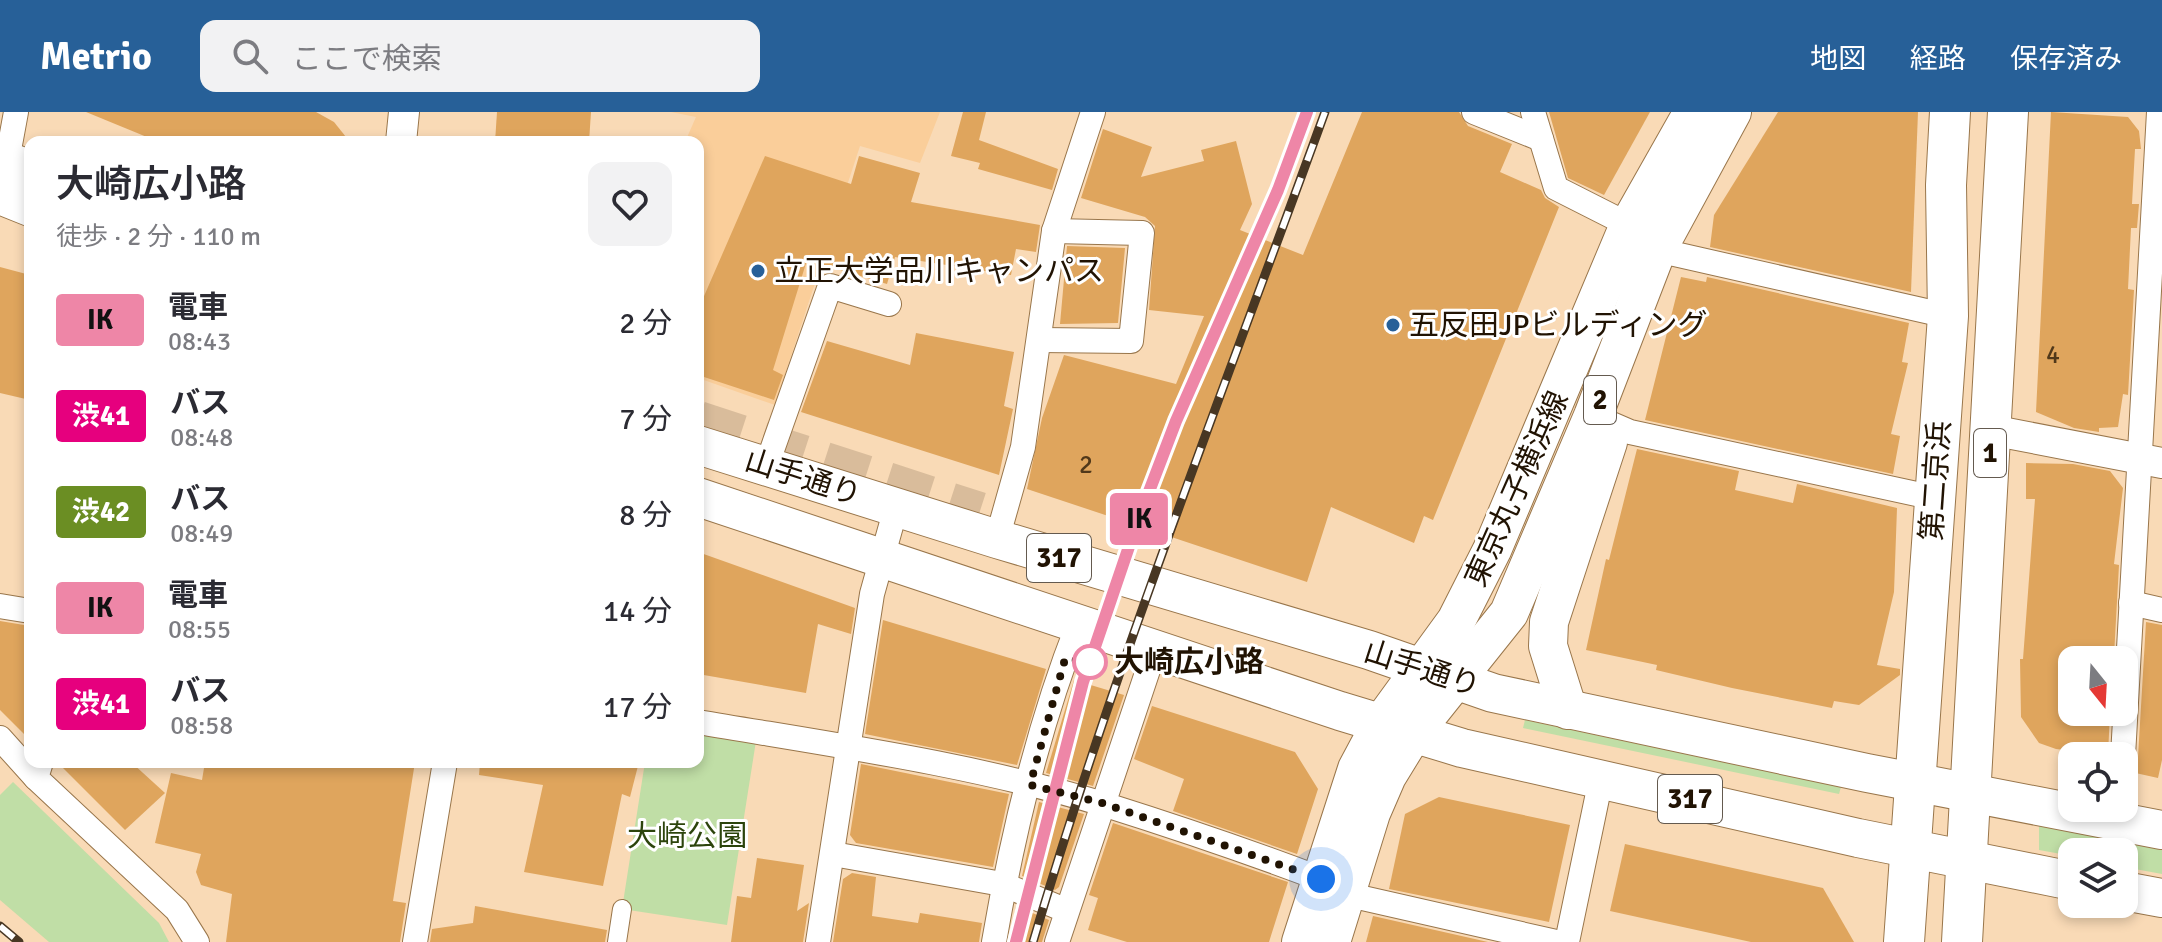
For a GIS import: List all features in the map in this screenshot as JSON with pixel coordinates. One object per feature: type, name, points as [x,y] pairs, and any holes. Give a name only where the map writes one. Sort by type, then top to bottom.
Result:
[{"type":"highway","name":"第二京浜","points":[[1911,849],[1918,783],[1948,316],[1946,185],[1950,112]]},
{"type":"highway","name":"第二京浜","points":[[1973,794],[2008,112]]},
{"type":"highway","name":"1","points":[[1962,942],[1973,794]]},
{"type":"highway","name":"1","points":[[1904,942],[1911,849]]},
{"type":"main road","name":"東京丸子横浜線","points":[[1398,728],[1421,671],[1456,621],[1492,550],[1629,225],[1693,112]]},
{"type":"main road","name":"東京丸子横浜線","points":[[1398,728],[1457,682],[1509,613],[1593,416],[1657,250],[1732,112]]},
{"type":"main road","points":[[9,171],[24,197]]},
{"type":"main road","points":[[1568,710],[1548,646],[1549,622],[1608,442],[1593,416]]},
{"type":"main road","name":"山手通り","points":[[704,447],[997,539],[1369,650],[1457,682],[1568,710],[1918,783],[2058,806]]},
{"type":"main road","name":"山手通り","points":[[704,499],[1078,625],[1462,748],[1911,849],[2058,878]]},
{"type":"main road","points":[[1331,942],[1333,887],[1357,769],[1398,728]]},
{"type":"main road","name":"山手通り","points":[[2138,821],[2162,830]]},
{"type":"main road","points":[[1301,942],[1333,887]]},
{"type":"main road","points":[[2138,894],[2162,898]]},
{"type":"street","points":[[9,171],[16,112]]},
{"type":"street","points":[[402,136],[404,112]]},
{"type":"street","points":[[997,539],[1023,447],[1054,231],[1093,112]]},
{"type":"street","points":[[1474,112],[1541,139]]},
{"type":"street","points":[[1533,112],[1556,188],[1629,225]]},
{"type":"street","points":[[2124,742],[2131,603],[2150,461],[2159,112]]},
{"type":"street","points":[[1040,340],[1131,341],[1142,233],[1054,231]]},
{"type":"street","points":[[1657,250],[1948,316]]},
{"type":"street","points":[[766,467],[830,286],[889,304]]},
{"type":"street","points":[[1593,416],[1630,432],[1935,498]]},
{"type":"street","points":[[1991,430],[2150,461]]},
{"type":"street","points":[[818,942],[880,557],[896,508]]},
{"type":"street","points":[[2131,603],[2162,610]]},
{"type":"street","points":[[0,606],[24,610]]},
{"type":"street","points":[[994,942],[1002,884],[1058,680],[1078,625]]},
{"type":"street","points":[[1057,942],[1065,910],[1155,649]]},
{"type":"street","points":[[704,723],[850,747],[1102,803],[1333,887],[1556,942]]},
{"type":"street","points":[[0,738],[24,758]]},
{"type":"street","points":[[415,942],[444,768]]},
{"type":"street","points":[[39,770],[177,910],[197,942]]},
{"type":"street","points":[[1567,942],[1601,779]]},
{"type":"street","points":[[833,854],[1002,884],[1065,910]]},
{"type":"street","points":[[617,942],[622,909]]},
{"type":"shaded area","name":"立正大学品川キャンパス","points":[[671,112],[940,112],[920,163],[860,146],[775,405],[704,380],[704,136],[688,136],[696,117]]},
{"type":"green space","points":[[1525,720],[1841,787],[1839,794],[1523,728]]},
{"type":"green space","name":"大崎公園","points":[[704,733],[756,741],[727,925],[622,909],[644,768],[704,768]]},
{"type":"green space","points":[[13,782],[159,923],[169,942],[49,942],[0,900],[0,795]]},
{"type":"green space","points":[[2039,825],[2109,838],[2058,838],[2058,853],[2039,850]]},
{"type":"green space","points":[[2138,844],[2162,848],[2162,874],[2138,870]]},
{"type":"building","points":[[86,112],[316,112],[334,122],[345,136],[144,136]]},
{"type":"building","points":[[497,112],[591,112],[589,136],[495,136]]},
{"type":"building","points":[[963,112],[986,112],[979,140],[1058,169],[1052,190],[978,169],[980,163],[951,156]]},
{"type":"building","points":[[1362,112],[1459,112],[1468,126],[1512,144],[1500,172],[1541,190],[1545,198],[1559,207],[1433,520],[1424,516],[1414,543],[1331,507],[1307,582],[1027,489],[1042,418],[1064,355],[1176,384],[1204,316],[1149,310],[1155,226],[1145,217],[1081,198],[1103,129],[1152,147],[1141,177],[1204,161],[1201,150],[1236,141],[1252,204],[1240,230],[1303,255]]},
{"type":"building","points":[[1549,112],[1650,112],[1604,195],[1568,178]]},
{"type":"building","points":[[1778,112],[1918,112],[1911,292],[1710,247],[1714,215]]},
{"type":"building","points":[[2051,112],[2128,117],[2139,131],[2141,149],[2135,149],[2132,204],[2139,204],[2137,228],[2131,228],[2128,289],[2134,290],[2128,395],[2123,394],[2118,427],[2099,428],[2099,432],[2074,428],[2036,412]]},
{"type":"building","points":[[765,156],[851,184],[859,156],[920,173],[911,202],[1040,225],[1036,252],[1016,249],[1011,275],[895,257],[887,284],[807,260],[773,370],[783,375],[774,400],[704,377],[704,296]]},
{"type":"building","points":[[1067,246],[1125,248],[1118,323],[1060,324]]},
{"type":"building","points":[[0,267],[24,273],[24,399],[0,393]]},
{"type":"building","points":[[1681,277],[1706,282],[1707,277],[1909,323],[1902,362],[1908,363],[1891,434],[1900,436],[1893,474],[1645,420]]},
{"type":"building","points":[[916,333],[1014,352],[1004,406],[1013,409],[999,475],[801,412],[827,341],[910,365]]},
{"type":"building","points":[[1637,449],[1739,471],[1735,490],[1793,503],[1797,484],[1897,508],[1894,592],[1877,665],[1900,669],[1900,675],[1859,705],[1834,701],[1832,708],[1732,688],[1656,670],[1657,665],[1586,650],[1606,559],[1609,560]]},
{"type":"building","points":[[2026,463],[2073,464],[2110,471],[2123,488],[2114,564],[2119,565],[2115,646],[2058,646],[2058,726],[2109,726],[2109,742],[2058,742],[2056,749],[2039,743],[2021,717],[2020,659],[2023,659],[2035,499],[2026,499]]},
{"type":"building","points":[[704,554],[855,608],[851,634],[818,624],[806,693],[704,675]]},
{"type":"building","points":[[883,620],[1046,669],[1017,765],[865,734]]},
{"type":"building","points":[[0,621],[24,625],[24,734],[0,710]]},
{"type":"building","points":[[2146,622],[2162,625],[2162,760],[2158,778],[2138,774]]},
{"type":"building","points":[[1074,680],[1124,695],[1093,786],[1046,773]]},
{"type":"building","points":[[1152,706],[1295,752],[1318,789],[1297,854],[1173,811],[1184,779],[1134,759]]},
{"type":"building","points":[[861,764],[1009,794],[993,867],[856,843],[850,835]]},
{"type":"building","points":[[63,768],[138,768],[165,793],[125,830]]},
{"type":"building","points":[[204,768],[414,768],[393,901],[406,903],[400,942],[226,942],[232,894],[201,885],[196,872],[201,854],[155,843],[171,773],[202,780]]},
{"type":"building","points":[[480,768],[637,768],[630,797],[622,794],[603,886],[524,872],[543,785],[479,775]]},
{"type":"building","points":[[1439,797],[1570,825],[1549,922],[1389,889],[1405,814]]},
{"type":"building","points":[[1039,802],[1084,814],[1059,887],[1055,890],[1022,876]]},
{"type":"building","points":[[1113,823],[1288,882],[1269,942],[1127,942],[1088,930],[1098,898],[1089,895]]},
{"type":"building","points":[[1625,844],[1823,888],[1854,942],[1751,942],[1610,911]]},
{"type":"building","points":[[757,858],[804,865],[797,911],[809,903],[803,942],[731,942],[737,896],[751,898]]},
{"type":"building","points":[[852,873],[876,877],[872,916],[918,923],[920,913],[982,923],[979,942],[833,942],[843,879]]},
{"type":"building","points":[[475,906],[607,930],[605,942],[430,942],[432,929],[473,923]]},
{"type":"building","points":[[1016,906],[1049,920],[1042,942],[1009,942]]},
{"type":"building","points":[[1373,916],[1488,942],[1366,942]]},
{"type":"tunnel","points":[[704,425],[979,514]]},
{"type":"railway","points":[[1016,942],[1083,682],[1137,523],[1176,421],[1278,190],[1308,112]]},
{"type":"railway","points":[[1033,942],[1135,628],[1325,112]]},
{"type":"railway","points":[[0,926],[19,942]]},
{"type":"train","name":"IK","points":[[1016,942],[1083,682],[1137,523],[1176,421],[1278,190],[1307,112]]},
{"type":"place","name":"立正大学品川キャンパス","points":[[758,271]]},
{"type":"place","name":"五反田JPビルディング","points":[[1393,325]]},
{"type":"place","name":"大崎広小路","points":[[1090,662]]},
{"type":"route","points":[[1090,662],[1065,659],[1030,785],[1102,803],[1321,879]]}]
